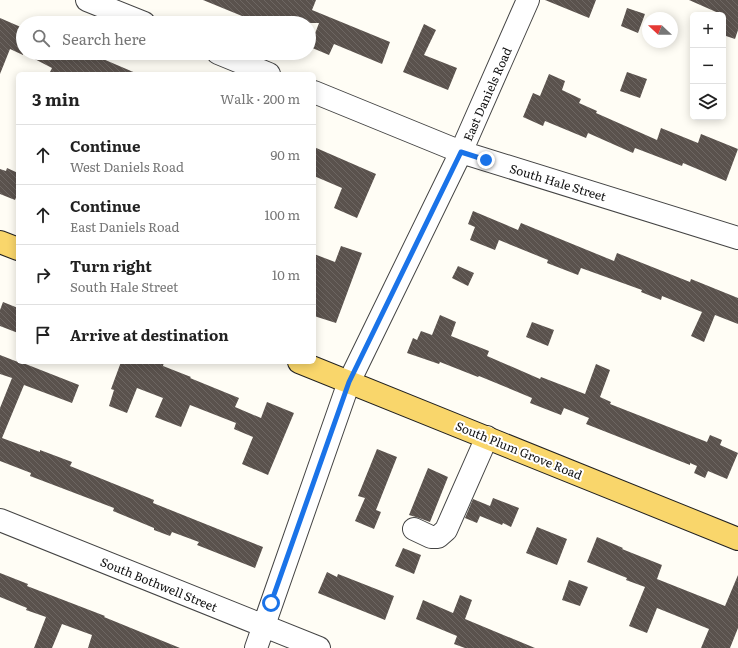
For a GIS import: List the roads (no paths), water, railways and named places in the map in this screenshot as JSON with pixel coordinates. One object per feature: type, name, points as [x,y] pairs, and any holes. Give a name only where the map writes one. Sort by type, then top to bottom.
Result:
[{"type":"main road","points":[[0,242],[16,248]]},
{"type":"main road","name":"South Plum Grove Road","points":[[304,364],[738,539]]},
{"type":"street","points":[[87,0],[127,16]]},
{"type":"street","name":"East Daniels Road","points":[[256,648],[349,382],[461,152],[528,0]]},
{"type":"street","points":[[235,60],[264,72]]},
{"type":"street","name":"South Hale Street","points":[[316,93],[461,152],[738,238]]},
{"type":"street","points":[[414,529],[431,537],[438,537],[446,530],[486,437]]},
{"type":"street","name":"South Bothwell Street","points":[[0,520],[319,648]]}]
